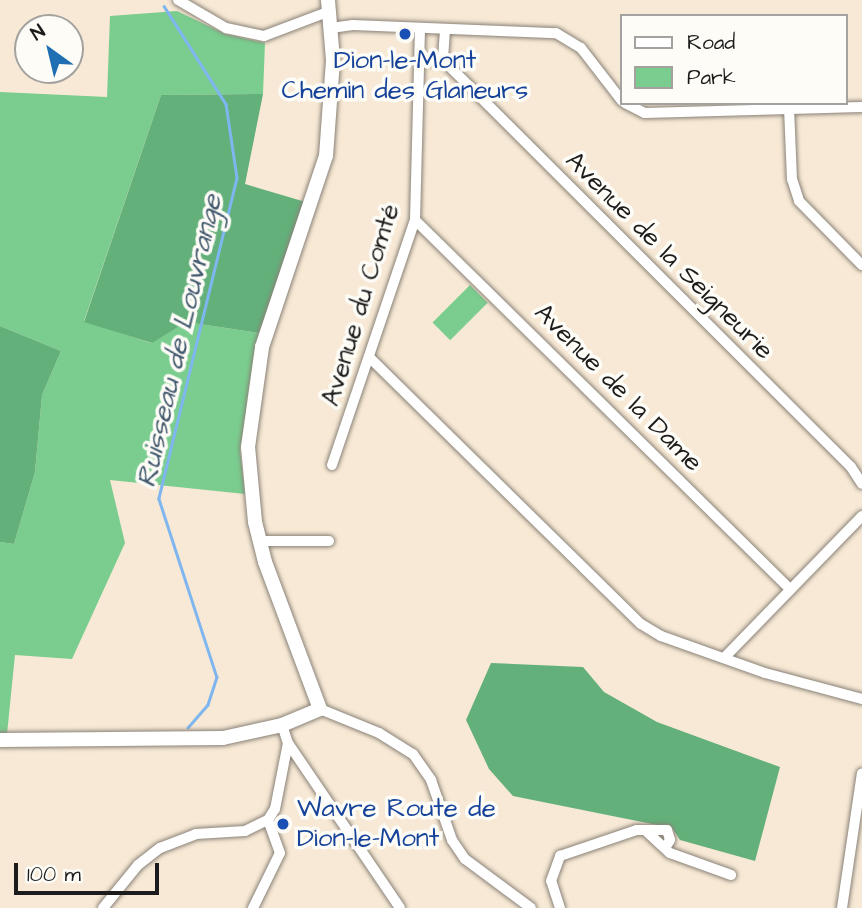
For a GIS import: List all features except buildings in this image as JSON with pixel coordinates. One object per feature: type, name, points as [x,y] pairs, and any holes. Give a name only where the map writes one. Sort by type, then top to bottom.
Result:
[{"type":"street","points":[[178,0],[226,28],[264,36],[329,6],[332,105],[326,156],[262,347],[252,399],[248,447],[260,541],[320,709]]},
{"type":"street","points":[[331,28],[556,33],[569,38],[620,98]]},
{"type":"street","name":"Avenue du Comté","points":[[332,465],[415,220],[420,29]]},
{"type":"street","points":[[421,60],[443,60],[445,30]]},
{"type":"street","name":"Avenue de la Seigneurie","points":[[443,60],[851,467],[862,484]]},
{"type":"street","points":[[629,105],[645,113],[862,107]]},
{"type":"street","points":[[789,108],[792,179],[799,201],[862,265]]},
{"type":"street","name":"Avenue de la Dame","points":[[415,220],[789,588]]},
{"type":"street","points":[[369,357],[641,624],[724,658],[819,690],[862,699]]},
{"type":"street","points":[[724,658],[789,588],[862,516]]},
{"type":"street","points":[[260,541],[329,541]]},
{"type":"street","points":[[0,740],[205,739],[282,725],[320,709],[380,733],[412,754],[427,773],[452,840],[465,859],[531,908]]},
{"type":"street","points":[[282,725],[288,743],[400,908]]},
{"type":"street","points":[[103,908],[138,865],[160,848],[196,834],[245,831],[268,820],[275,809],[288,743]]},
{"type":"street","points":[[842,908],[862,773]]},
{"type":"street","points":[[253,908],[280,853],[268,820]]},
{"type":"street","points":[[560,908],[551,881],[560,856],[598,840],[645,830],[667,830],[670,840],[665,848]]},
{"type":"street","points":[[645,830],[665,848],[731,875]]},
{"type":"green space","points":[[177,11],[225,34],[265,43],[263,94],[161,95],[84,321],[151,343],[186,322],[259,333],[240,450],[245,494],[110,480],[125,543],[72,659],[15,655],[7,734],[0,734],[0,542],[14,544],[35,472],[42,395],[61,351],[0,326],[0,92],[107,97],[110,16]]},
{"type":"green space","points":[[263,94],[245,184],[309,203],[259,333],[186,322],[152,343],[84,322],[161,95]]},
{"type":"green space","points":[[470,285],[488,303],[450,340],[433,322]]},
{"type":"green space","points":[[0,326],[61,351],[42,395],[35,472],[14,544],[0,542]]},
{"type":"green space","points":[[491,663],[583,667],[604,692],[657,722],[780,767],[755,861],[680,840],[672,828],[513,796],[489,769],[466,720]]},
{"type":"waterway","name":"Ruisseau de Louvrange","points":[[164,6],[226,104],[237,178],[159,499],[217,677],[208,705],[188,728]]},
{"type":"place","name":"Dion-le-Mont Chemin des Glaneurs","points":[[405,34]]},
{"type":"place","name":"Wavre Route de Dion-le-Mont","points":[[283,824]]}]
